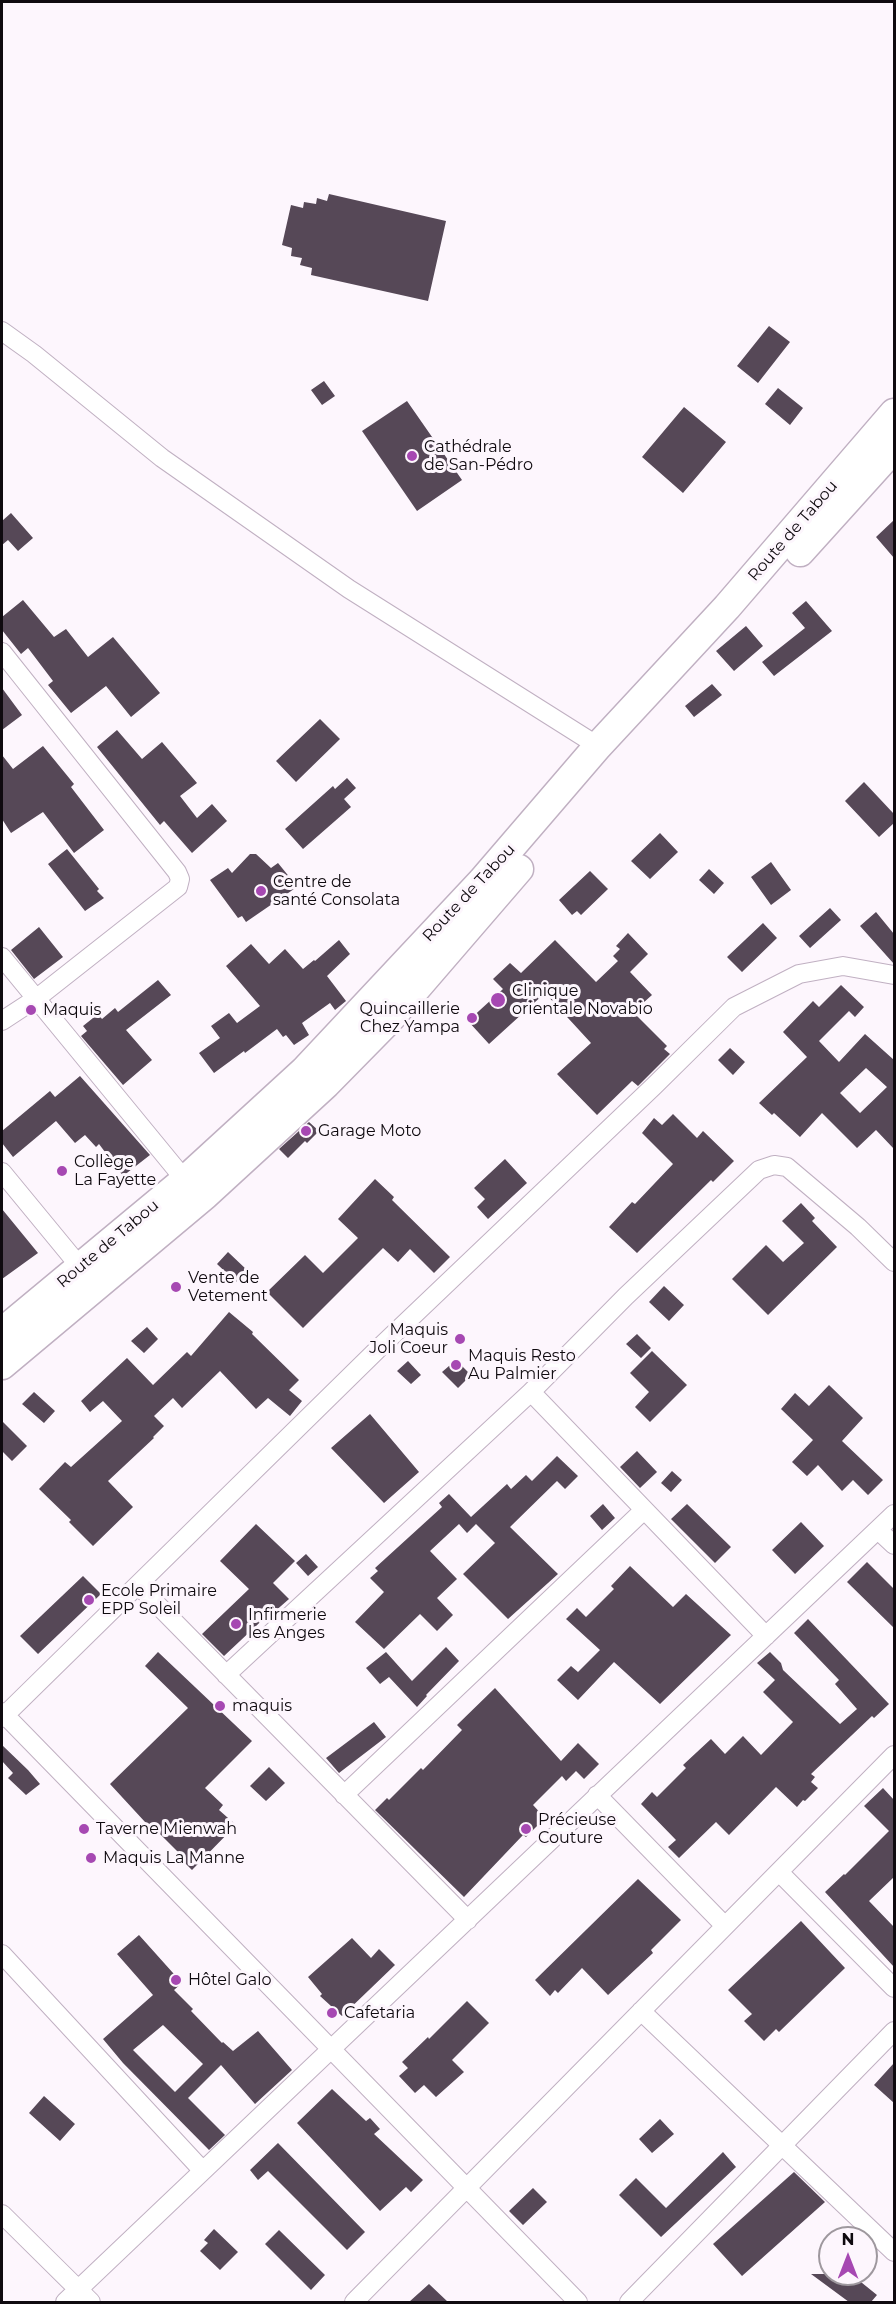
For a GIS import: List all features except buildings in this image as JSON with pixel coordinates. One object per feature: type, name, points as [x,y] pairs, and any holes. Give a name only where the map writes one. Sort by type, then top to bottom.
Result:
[{"type":"main road","name":"Route de Tabou","points":[[2,1332],[185,1180],[304,1071],[482,882],[598,746],[727,607],[894,413]]},
{"type":"main road","name":"Route de Tabou","points":[[2,1365],[205,1195],[327,1084],[388,1021],[619,749],[894,448]]},
{"type":"street","points":[[2,331],[34,354],[162,458],[348,589],[598,746]]},
{"type":"street","points":[[2,652],[177,872],[180,879],[178,887],[37,998],[2,1021]]},
{"type":"street","points":[[2,957],[185,1180]]},
{"type":"street","points":[[578,2302],[2,1715],[386,1341],[645,1095],[734,1007],[798,975],[843,966],[894,975]]},
{"type":"street","points":[[226,1675],[531,1392],[626,1296],[759,1170],[774,1165],[787,1167],[858,1227],[894,1262]]},
{"type":"street","points":[[2,1172],[81,1268]]},
{"type":"street","points":[[531,1392],[766,1636]]},
{"type":"street","points":[[344,1795],[644,1510]]},
{"type":"street","points":[[2,2214],[78,2298],[203,2171],[894,1514]]},
{"type":"street","points":[[878,1530],[894,1545]]},
{"type":"street","points":[[138,1585],[468,1920]]},
{"type":"street","points":[[354,2302],[894,1755]]},
{"type":"street","points":[[597,1795],[725,1926]]},
{"type":"street","points":[[779,1872],[894,1988]]},
{"type":"street","points":[[2,1954],[203,2171]]},
{"type":"street","points":[[641,2011],[894,2252]]},
{"type":"street","points":[[629,2302],[894,2031]]},
{"type":"place","name":"Cathédrale de San-Pédro","points":[[412,456]]},
{"type":"place","name":"Centre de santé Consolata","points":[[261,891]]},
{"type":"place","name":"Clinique orientale Novabio","points":[[498,1000]]},
{"type":"place","name":"Maquis","points":[[31,1010]]},
{"type":"place","name":"Quincaillerie Chez Yampa","points":[[472,1018]]},
{"type":"place","name":"Garage Moto","points":[[306,1131]]},
{"type":"place","name":"Collège La Fayette","points":[[62,1171]]},
{"type":"place","name":"Vente de Vetement","points":[[176,1287]]},
{"type":"place","name":"Maquis Joli Coeur","points":[[460,1339]]},
{"type":"place","name":"Maquis Resto Au Palmier","points":[[456,1365]]},
{"type":"place","name":"Ecole Primaire EPP Soleil","points":[[89,1600]]},
{"type":"place","name":"Infirmerie les Anges","points":[[236,1624]]},
{"type":"place","name":"maquis","points":[[220,1706]]},
{"type":"place","name":"Taverne Mienwah","points":[[84,1829]]},
{"type":"place","name":"Précieuse Couture","points":[[526,1829]]},
{"type":"place","name":"Maquis La Manne","points":[[91,1858]]},
{"type":"place","name":"Hôtel Galo","points":[[176,1980]]},
{"type":"place","name":"Cafetaria","points":[[332,2013]]}]
